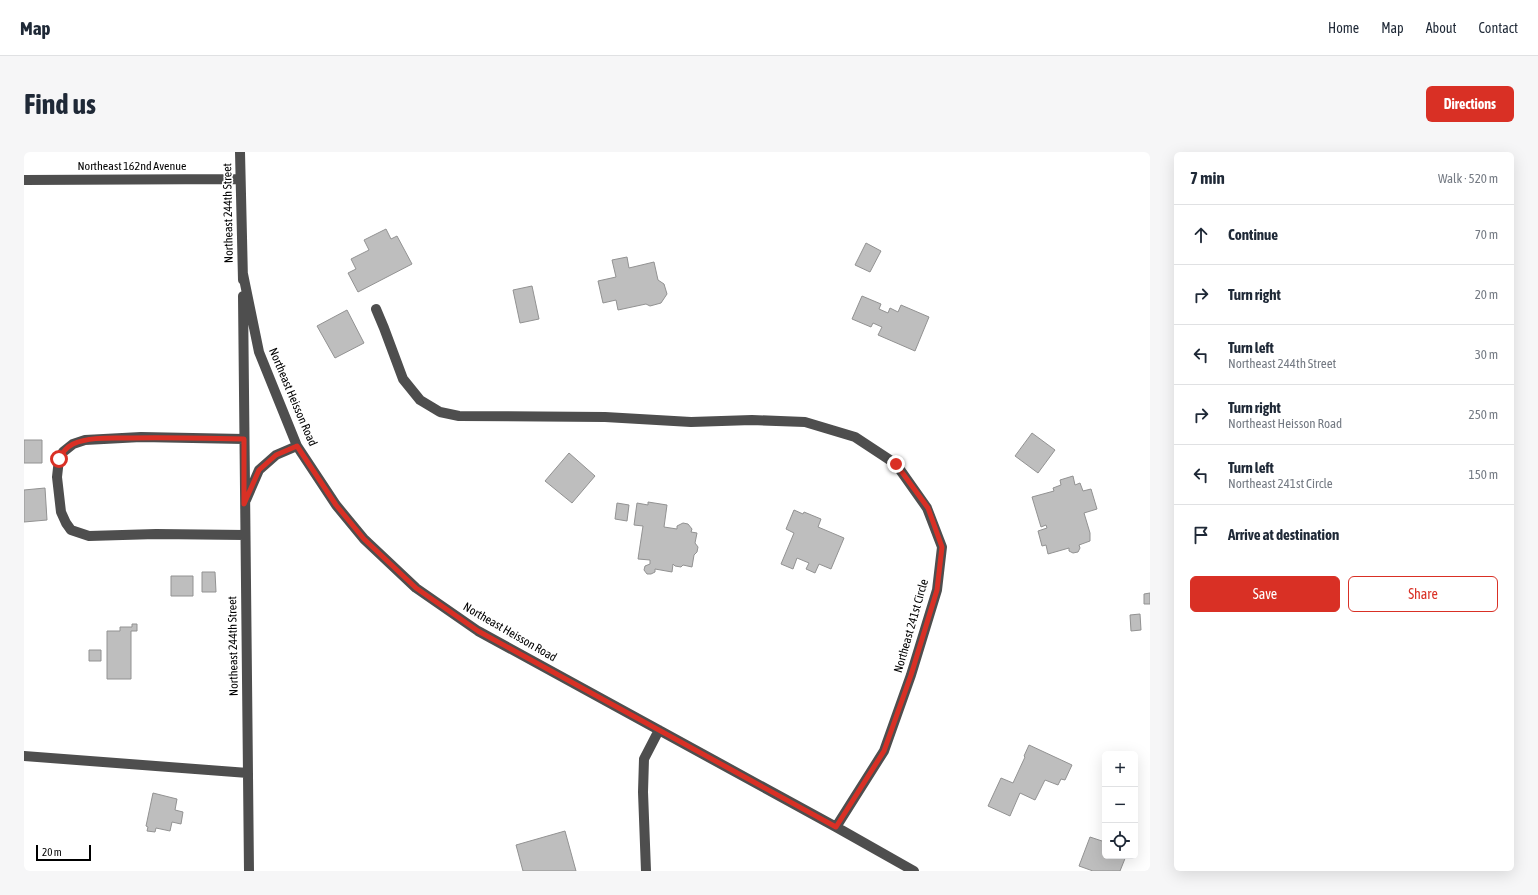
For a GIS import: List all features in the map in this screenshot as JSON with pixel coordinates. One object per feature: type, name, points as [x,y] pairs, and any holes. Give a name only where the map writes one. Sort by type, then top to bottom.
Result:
[{"type":"street","name":"Northeast 244th Street","points":[[240,152],[243,274]]},
{"type":"street","name":"Northeast 162nd Avenue","points":[[24,180],[240,179]]},
{"type":"street","points":[[243,274],[244,504]]},
{"type":"street","name":"Northeast Heisson Road","points":[[243,274],[259,352],[297,446],[336,505],[364,539],[416,588],[478,631],[914,871]]},
{"type":"street","name":"Northeast 241st Circle","points":[[376,309],[403,379],[420,400],[440,412],[459,416],[605,417],[691,422],[752,420],[805,422],[855,437],[896,464],[928,508],[942,547],[937,590],[911,675],[884,751],[836,827]]},
{"type":"street","points":[[244,439],[141,437],[85,440],[73,444],[63,452],[59,459],[57,477],[61,512],[66,523],[71,530],[89,536],[245,534]]},
{"type":"street","name":"Northeast 244th Street","points":[[249,871],[244,504],[259,470],[276,455],[297,446]]},
{"type":"street","points":[[646,871],[643,792],[644,759],[659,730]]},
{"type":"street","points":[[24,756],[248,773]]},
{"type":"building","points":[[386,229],[391,239],[397,236],[412,264],[358,292],[348,273],[356,269],[351,259],[369,250],[364,240]]},
{"type":"building","points":[[866,243],[881,251],[870,272],[855,265]]},
{"type":"building","points":[[627,257],[629,268],[654,262],[658,280],[664,284],[667,294],[661,303],[650,306],[646,304],[618,310],[616,300],[603,303],[598,281],[616,277],[612,260]]},
{"type":"building","points":[[532,286],[539,319],[520,323],[513,290]]},
{"type":"building","points":[[862,296],[881,304],[879,309],[888,313],[890,308],[898,312],[901,305],[929,317],[915,351],[878,335],[882,327],[873,323],[871,327],[852,319]]},
{"type":"building","points":[[347,310],[364,343],[335,358],[317,326]]},
{"type":"building","points":[[1032,433],[1055,450],[1038,473],[1015,456]]},
{"type":"building","points":[[24,440],[42,440],[42,463],[24,463]]},
{"type":"building","points":[[569,453],[595,476],[572,503],[545,481]]},
{"type":"building","points":[[1073,476],[1075,485],[1080,483],[1083,491],[1091,489],[1097,509],[1084,513],[1090,533],[1090,541],[1079,545],[1080,548],[1078,552],[1073,553],[1069,551],[1069,548],[1048,554],[1046,545],[1042,546],[1038,531],[1047,528],[1046,525],[1041,527],[1032,497],[1054,491],[1053,488],[1061,485],[1060,480]]},
{"type":"building","points":[[45,488],[47,520],[24,522],[24,490]]},
{"type":"building","points":[[648,502],[667,505],[664,527],[677,529],[677,526],[683,523],[688,524],[692,529],[691,532],[697,533],[695,543],[698,547],[697,552],[694,555],[692,567],[683,565],[681,567],[673,564],[672,572],[655,569],[655,572],[651,574],[647,574],[644,570],[645,566],[650,564],[650,560],[638,559],[643,526],[634,525],[637,503],[648,505]]},
{"type":"building","points":[[617,503],[629,505],[627,521],[615,519]]},
{"type":"building","points":[[794,510],[803,514],[804,512],[821,519],[818,527],[844,538],[831,569],[819,564],[815,573],[806,569],[809,563],[797,558],[793,569],[781,564],[794,533],[786,529]]},
{"type":"building","points":[[202,572],[215,572],[216,592],[202,592]]},
{"type":"building","points":[[171,576],[193,576],[193,596],[171,596]]},
{"type":"building","points":[[1150,593],[1150,604],[1144,604],[1144,594]]},
{"type":"building","points":[[1140,614],[1141,630],[1131,631],[1130,615]]},
{"type":"building","points":[[132,624],[137,624],[137,631],[131,631],[131,679],[107,679],[107,631],[120,631],[120,627],[132,627]]},
{"type":"building","points":[[89,650],[101,650],[101,661],[89,661]]},
{"type":"building","points":[[1029,745],[1072,765],[1065,780],[1061,779],[1058,785],[1045,780],[1035,800],[1020,793],[1010,816],[988,806],[1001,778],[1013,783]]},
{"type":"building","points":[[153,793],[177,799],[175,810],[183,812],[181,824],[172,822],[170,831],[156,828],[155,832],[147,831],[148,827],[146,826]]},
{"type":"building","points":[[565,831],[576,871],[523,871],[516,845]]},
{"type":"building","points":[[1090,837],[1102,841],[1102,859],[1125,859],[1120,871],[1093,871],[1079,866]]},
{"type":"route","points":[[59,459],[63,452],[73,444],[85,440],[101,438],[141,437],[244,439],[244,504],[259,470],[276,455],[297,446],[336,505],[364,539],[416,588],[478,631],[836,827],[884,751],[911,675],[937,590],[942,547],[928,508],[896,464]]}]
